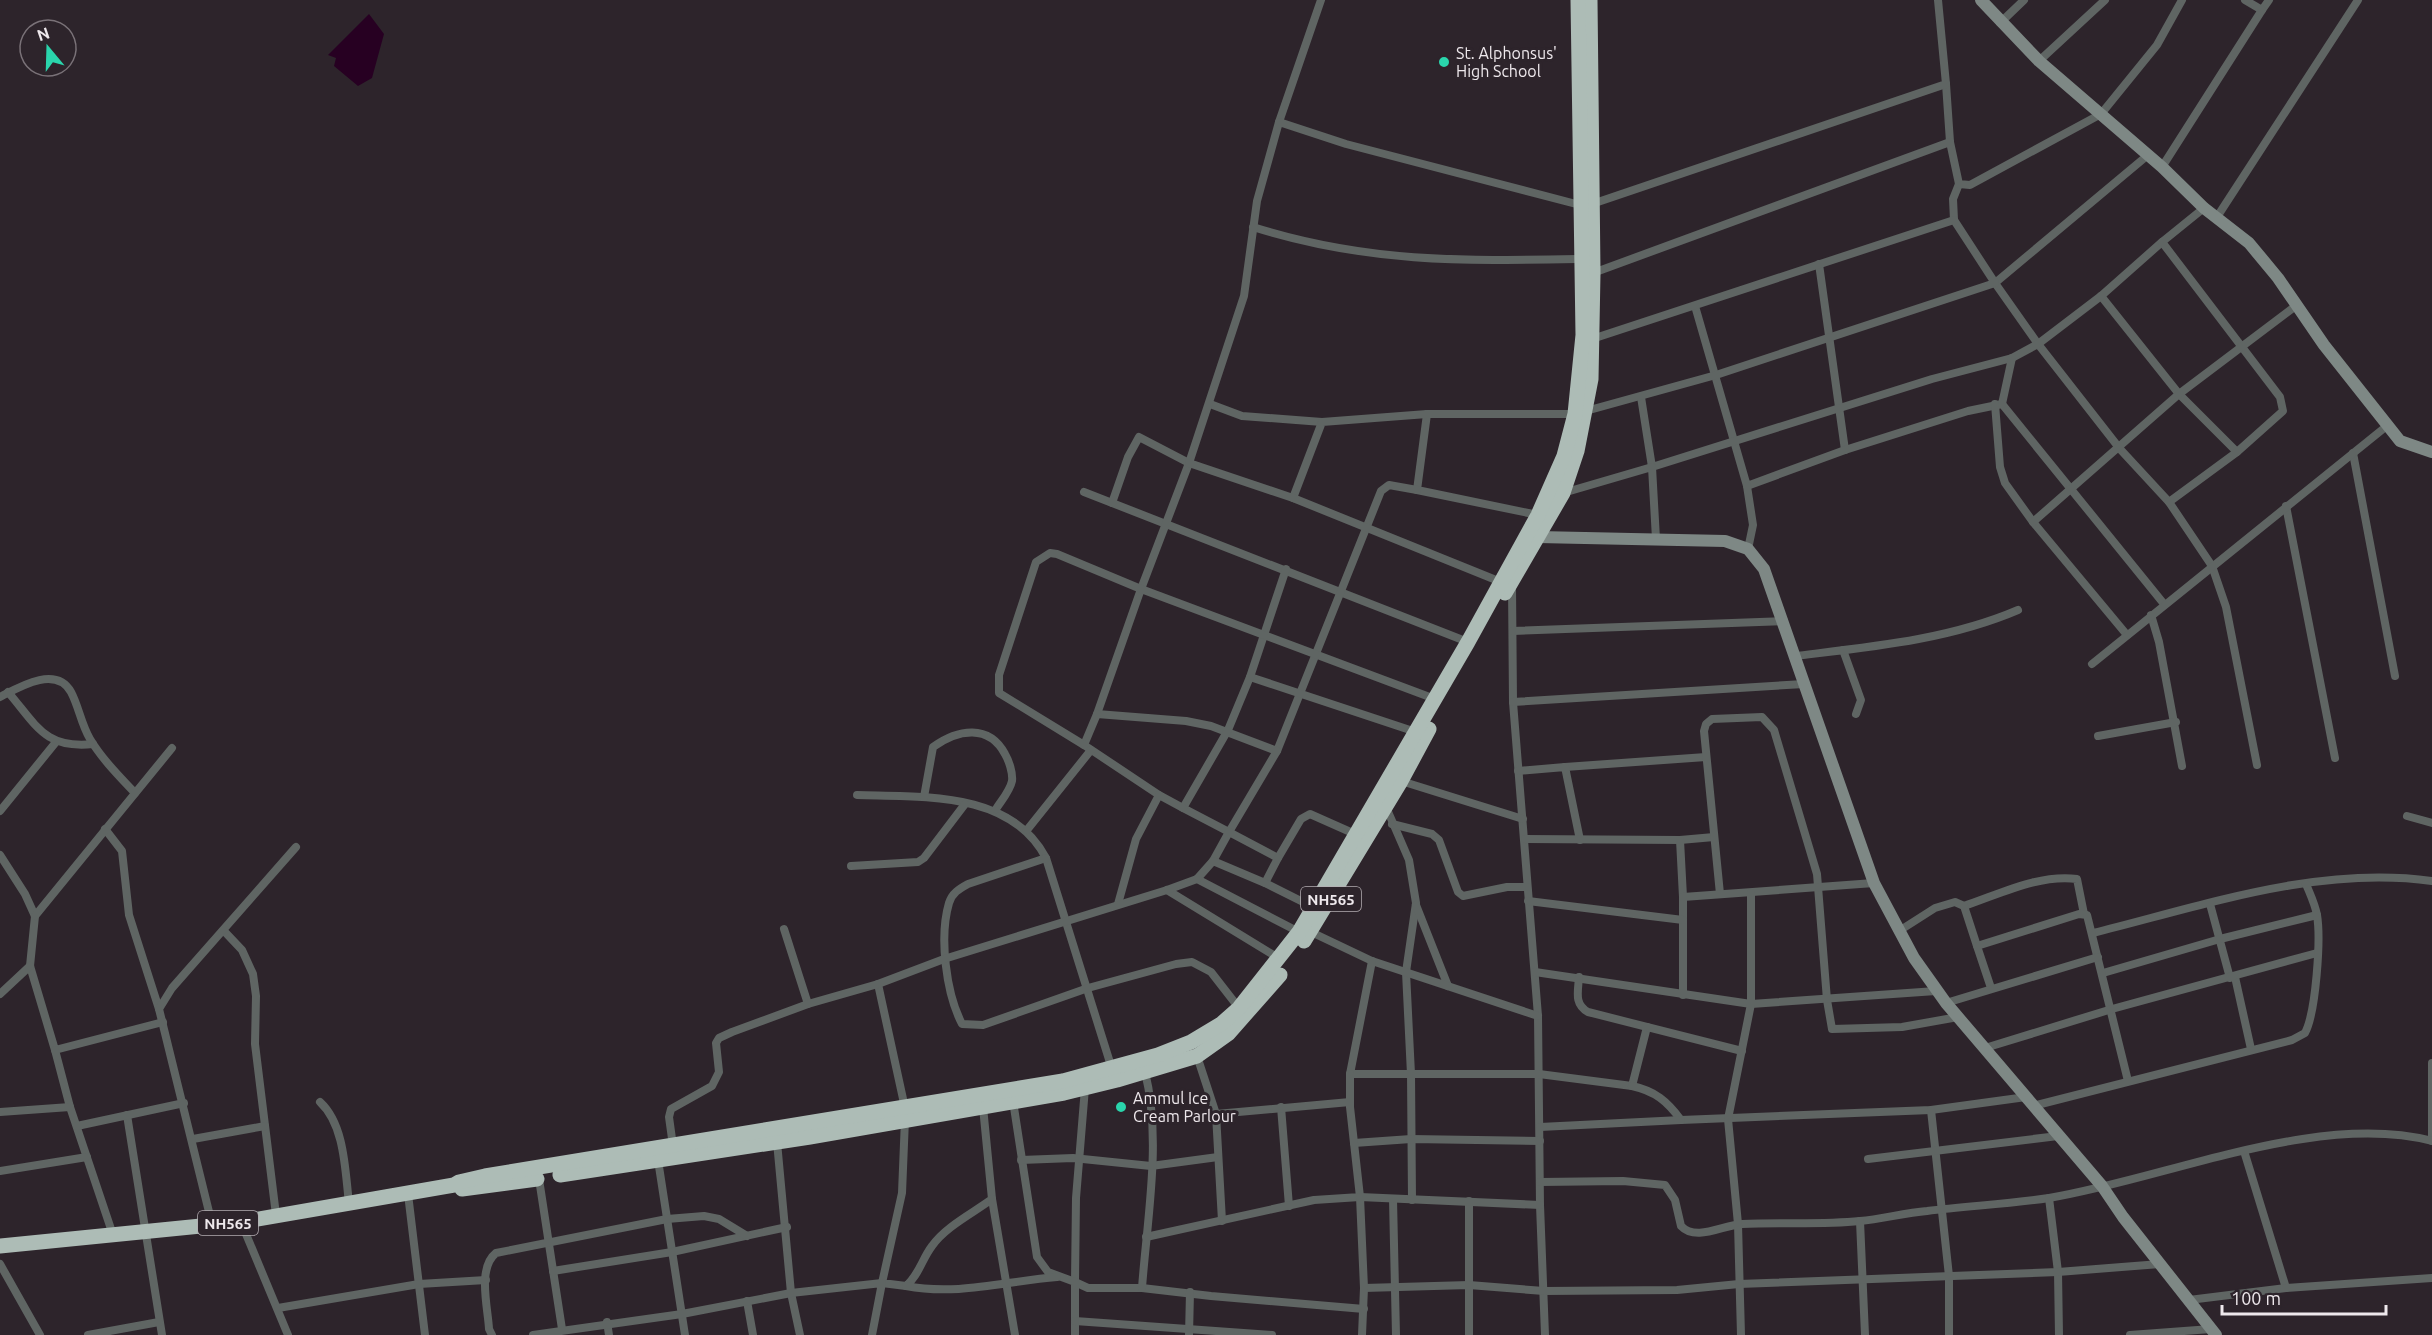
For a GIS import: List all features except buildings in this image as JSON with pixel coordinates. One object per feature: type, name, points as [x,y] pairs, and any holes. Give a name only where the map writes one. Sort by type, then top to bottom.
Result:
[{"type":"highway","name":"NH565","points":[[0,1246],[241,1222],[408,1194],[485,1176],[673,1146],[905,1114],[983,1107],[1085,1088],[1145,1072],[1197,1056],[1228,1035],[1246,1017],[1305,932],[1401,781],[1506,582],[1538,515],[1581,412],[1591,379],[1593,273],[1586,205],[1578,0]]},
{"type":"highway","name":"NH565","points":[[454,1185],[468,1189],[777,1142],[1013,1092],[1113,1069],[1191,1042],[1221,1024],[1239,1008],[1305,932],[1313,908],[1355,834],[1468,642],[1538,537],[1563,493],[1577,451],[1581,412],[1581,259],[1586,205],[1590,0]]},
{"type":"street","points":[[1027,830],[1087,747],[1141,590],[1190,463],[1245,296],[1250,271],[1253,227],[1263,171],[1321,0]]},
{"type":"street","points":[[1938,0],[1950,142],[1959,184],[1953,199],[1954,220],[2038,344],[2120,449],[2169,502],[2212,567],[2226,607],[2257,765]]},
{"type":"street","points":[[1981,0],[2000,23],[2039,61],[2162,167],[2204,208],[2249,243],[2297,305],[2324,345],[2400,441],[2432,452]]},
{"type":"street","points":[[2000,23],[2024,0]]},
{"type":"street","points":[[2039,61],[2105,0]]},
{"type":"street","points":[[1959,184],[1970,185],[2101,114],[2157,45],[2182,0]]},
{"type":"street","points":[[2245,0],[2262,10]]},
{"type":"street","points":[[2162,167],[2269,0]]},
{"type":"street","points":[[2217,217],[2358,0]]},
{"type":"street","points":[[1279,122],[1346,144],[1586,205],[1946,84]]},
{"type":"street","points":[[1593,273],[1950,142]]},
{"type":"street","points":[[1210,404],[1242,416],[1322,422],[1427,414],[1581,412],[1641,397],[1716,375],[1995,282],[2148,155]]},
{"type":"street","points":[[1563,493],[1932,379],[2012,358],[2038,344],[2101,296],[2204,208]]},
{"type":"street","points":[[1592,339],[1954,220]]},
{"type":"street","points":[[1253,227],[1326,248],[1364,254],[1436,260],[1581,259]]},
{"type":"street","points":[[2162,242],[2280,397],[2283,411],[2237,452],[2169,502]]},
{"type":"street","points":[[1820,264],[1828,338],[1845,450]]},
{"type":"street","points":[[2101,296],[2179,394],[2237,452]]},
{"type":"street","points":[[2033,522],[2120,449],[2179,394],[2297,305]]},
{"type":"street","points":[[1695,306],[1747,486],[1753,525],[1748,549]]},
{"type":"street","points":[[2012,358],[1998,404],[2000,467],[2011,493],[2127,635]]},
{"type":"street","points":[[1641,397],[1652,467],[1656,539]]},
{"type":"street","points":[[1747,486],[1845,450],[1998,404]]},
{"type":"street","points":[[1998,404],[2071,489],[2164,604]]},
{"type":"street","points":[[1417,490],[1427,414]]},
{"type":"street","points":[[1293,498],[1322,422]]},
{"type":"street","points":[[2092,664],[2388,425]]},
{"type":"street","points":[[1112,503],[1128,457],[1139,437],[1190,463],[1293,498],[1506,582],[1513,631],[1513,702],[1538,1016],[1540,1205],[1545,1335]]},
{"type":"street","points":[[2353,453],[2395,676]]},
{"type":"street","points":[[673,1146],[669,1117],[671,1109],[712,1086],[717,1080],[719,1072],[716,1044],[719,1038],[808,1004],[878,984],[944,959],[1197,879],[1213,861],[1277,751],[1339,590],[1385,486],[1417,490],[1538,515]]},
{"type":"street","points":[[1084,492],[1468,642]]},
{"type":"street","points":[[2286,506],[2335,758]]},
{"type":"street","points":[[1538,537],[1725,541],[1748,549],[1764,569],[1874,883],[1899,931],[1936,991],[2102,1186],[2214,1332]]},
{"type":"street","points":[[1278,858],[1159,795],[999,693],[997,688],[1036,562],[1043,556],[1057,554],[1141,590],[1435,699]]},
{"type":"street","points":[[1183,808],[1228,730],[1250,677],[1286,569]]},
{"type":"street","points":[[1795,656],[1945,633],[1988,623],[2019,610]]},
{"type":"street","points":[[2151,615],[2176,722],[2182,766]]},
{"type":"street","points":[[1513,631],[1784,621]]},
{"type":"street","points":[[1843,650],[1861,700],[1856,714]]},
{"type":"street","points":[[1250,677],[1416,732]]},
{"type":"street","points":[[93,744],[71,746],[56,742],[4,695],[31,681],[54,680],[64,684],[70,691],[93,744],[135,793]]},
{"type":"street","points":[[1513,702],[1804,684]]},
{"type":"street","points":[[1098,714],[1186,721],[1228,730],[1277,751]]},
{"type":"street","points":[[1720,894],[1704,731],[1709,721],[1762,717],[1767,719],[1774,730],[1819,887],[1831,1026],[1836,1030],[1902,1027],[1958,1017]]},
{"type":"street","points":[[2098,736],[2176,722]]},
{"type":"street","points":[[924,797],[933,747],[954,737],[979,732],[988,734],[1001,747],[1010,768],[1012,780],[996,809]]},
{"type":"street","points":[[0,811],[56,742]]},
{"type":"street","points":[[35,916],[172,748]]},
{"type":"street","points":[[1518,771],[1706,757]]},
{"type":"street","points":[[1565,767],[1580,840]]},
{"type":"street","points":[[1401,781],[1523,819]]},
{"type":"street","points":[[857,795],[924,797],[996,809],[1027,830],[1039,844],[1046,858],[1113,1069]]},
{"type":"street","points":[[1119,904],[1136,839],[1159,795]]},
{"type":"street","points":[[851,866],[918,862],[924,858],[965,804]]},
{"type":"street","points":[[1386,807],[1408,860],[1416,903],[1448,986]]},
{"type":"street","points":[[1265,883],[1300,819],[1310,814],[1355,834]]},
{"type":"street","points":[[2407,816],[2432,823]]},
{"type":"street","points":[[1392,824],[1431,834],[1439,840],[1458,892],[1462,896],[1507,887],[1527,887]]},
{"type":"street","points":[[105,830],[122,851],[129,915],[163,1022],[212,1224]]},
{"type":"street","points":[[1525,839],[1680,840],[1714,837]]},
{"type":"street","points":[[1680,840],[1683,897],[1683,995]]},
{"type":"street","points":[[159,1009],[172,988],[296,847]]},
{"type":"street","points":[[0,855],[25,894],[35,916],[30,966],[70,1107],[113,1235]]},
{"type":"street","points":[[1046,858],[968,884],[957,890],[949,902],[944,959],[959,1018],[967,1026],[983,1025],[1088,988],[1176,964],[1192,962],[1211,972],[1239,1008]]},
{"type":"street","points":[[1213,861],[1265,883],[1313,908]]},
{"type":"street","points":[[2093,933],[2210,904],[2306,884],[2377,877],[2432,880]]},
{"type":"street","points":[[1197,879],[1305,932],[1372,961],[1538,1016]]},
{"type":"street","points":[[1899,931],[1947,902],[1964,906],[2036,881],[2077,879],[2084,914],[2090,919],[2128,1081]]},
{"type":"street","points":[[1683,897],[1874,883]]},
{"type":"street","points":[[1540,1126],[1931,1110],[2030,1102],[2128,1081],[2292,1040],[2305,1033],[2312,1014],[2317,953],[2317,915],[2306,884]]},
{"type":"street","points":[[1167,890],[1280,959]]},
{"type":"street","points":[[1741,1335],[1738,1224],[1728,1119],[1751,1004],[1751,893]]},
{"type":"street","points":[[1528,901],[1683,920]]},
{"type":"street","points":[[1412,1200],[1411,1074],[1406,972],[1416,903]]},
{"type":"street","points":[[2210,904],[2251,1049]]},
{"type":"street","points":[[1964,906],[1991,988]]},
{"type":"street","points":[[1977,946],[2084,914]]},
{"type":"street","points":[[2103,973],[2220,939],[2317,915]]},
{"type":"street","points":[[784,929],[808,1004]]},
{"type":"street","points":[[224,931],[242,950],[253,974],[256,996],[255,1044],[276,1215]]},
{"type":"street","points":[[1985,1048],[2112,1009],[2317,953]]},
{"type":"street","points":[[1946,1003],[2098,957]]},
{"type":"street","points":[[1362,1335],[1364,1288],[1360,1197],[1350,1102],[1350,1074],[1372,961]]},
{"type":"street","points":[[0,994],[30,966]]},
{"type":"street","points":[[1535,972],[1751,1004],[1936,991]]},
{"type":"street","points":[[1579,977],[1577,1000],[1581,1009],[1742,1051]]},
{"type":"street","points":[[872,1335],[902,1193],[905,1114],[878,984]]},
{"type":"street","points":[[55,1050],[163,1022]]},
{"type":"street","points":[[1632,1086],[1647,1027]]},
{"type":"street","points":[[1197,1056],[1216,1114],[1222,1221]]},
{"type":"street","points":[[1540,1182],[1623,1180],[1665,1185],[1675,1200],[1681,1226],[1685,1231],[1704,1233],[1738,1224],[1860,1221],[1942,1209],[2049,1198],[2244,1151],[2356,1134],[2393,1134],[2432,1141],[2432,1063]]},
{"type":"street","points":[[1142,1288],[1152,1104],[1145,1072]]},
{"type":"street","points":[[1350,1074],[1539,1074],[1632,1086],[1658,1095],[1669,1103],[1681,1120]]},
{"type":"street","points":[[1075,1335],[1076,1198],[1085,1088]]},
{"type":"street","points":[[1013,1101],[1037,1257],[1048,1272],[1088,1288],[1142,1288],[1364,1309]]},
{"type":"street","points":[[320,1102],[328,1109],[337,1130],[349,1203]]},
{"type":"street","points":[[1216,1114],[1350,1102]]},
{"type":"street","points":[[77,1126],[184,1103]]},
{"type":"street","points":[[0,1112],[70,1107]]},
{"type":"street","points":[[983,1107],[992,1198],[1015,1335]]},
{"type":"street","points":[[1281,1107],[1289,1206]]},
{"type":"street","points":[[1931,1110],[1949,1276],[1949,1335]]},
{"type":"street","points":[[127,1114],[162,1335]]},
{"type":"street","points":[[192,1139],[265,1126]]},
{"type":"street","points":[[1868,1159],[2058,1136]]},
{"type":"street","points":[[1354,1143],[1411,1138],[1540,1141]]},
{"type":"street","points":[[777,1142],[787,1227],[791,1293],[800,1335]]},
{"type":"street","points":[[2244,1151],[2286,1288]]},
{"type":"street","points":[[1021,1160],[1080,1159],[1150,1166],[1218,1157]]},
{"type":"street","points":[[0,1171],[87,1158]]},
{"type":"street","points":[[658,1160],[685,1335]]},
{"type":"street","points":[[539,1179],[562,1329]]},
{"type":"street","points":[[408,1194],[425,1335]]},
{"type":"street","points":[[1146,1237],[1314,1200],[1360,1197],[1540,1205]]},
{"type":"street","points":[[906,1286],[914,1279],[931,1246],[992,1198]]},
{"type":"street","points":[[2049,1198],[2058,1272],[2059,1335]]},
{"type":"street","points":[[1394,1199],[1396,1335]]},
{"type":"street","points":[[1468,1201],[1469,1335]]},
{"type":"street","points":[[492,1335],[489,1329],[486,1280],[487,1264],[496,1253],[667,1219],[704,1216],[719,1220],[747,1236]]},
{"type":"street","points":[[1860,1221],[1865,1335]]},
{"type":"street","points":[[241,1222],[288,1335]]},
{"type":"street","points":[[553,1271],[672,1252],[787,1227]]},
{"type":"street","points":[[0,1264],[40,1335]]},
{"type":"street","points":[[1364,1288],[1395,1289],[1469,1285],[1544,1291],[1677,1290],[1739,1284],[2058,1272],[2160,1264]]},
{"type":"street","points":[[536,1335],[607,1322],[682,1314],[791,1293],[882,1283],[932,1291],[1005,1285],[1060,1276]]},
{"type":"street","points":[[2189,1300],[2286,1288],[2432,1278]]},
{"type":"street","points":[[278,1308],[419,1284],[486,1280]]},
{"type":"street","points":[[1189,1331],[1190,1292]]},
{"type":"street","points":[[747,1301],[753,1335]]},
{"type":"street","points":[[1075,1321],[1189,1331],[1272,1335]]},
{"type":"street","points":[[88,1335],[159,1322]]},
{"type":"street","points":[[607,1322],[609,1335]]},
{"type":"street","points":[[2130,1335],[2214,1332]]},
{"type":"shaded area","points":[[369,14],[384,34],[372,78],[358,86],[334,66],[336,58],[328,55]]},
{"type":"place","name":"St. Alphonsus' High School","points":[[1444,62]]},
{"type":"place","name":"Ammul Ice Cream Parlour","points":[[1121,1107]]}]
